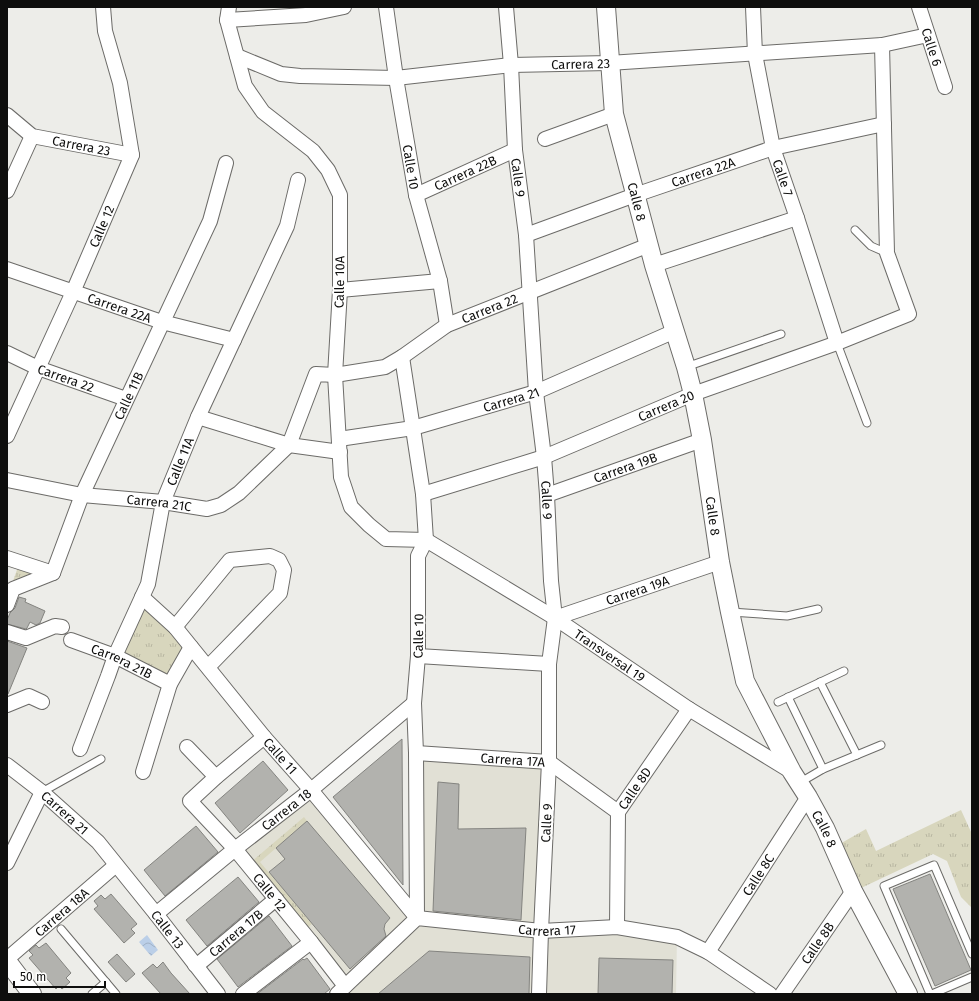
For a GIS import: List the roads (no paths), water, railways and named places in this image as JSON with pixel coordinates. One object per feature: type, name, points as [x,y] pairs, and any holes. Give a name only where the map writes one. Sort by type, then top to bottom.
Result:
[{"type":"street","points":[[103,7],[105,31],[120,83],[132,156]]},
{"type":"street","points":[[228,13],[306,15],[344,7]]},
{"type":"street","name":"Calle 10","points":[[386,7],[396,78],[416,196],[440,281],[447,325]]},
{"type":"street","name":"Calle 9","points":[[506,7],[511,65],[515,150],[526,235],[536,392],[544,456],[551,581],[555,618],[549,664],[549,762],[539,994]]},
{"type":"street","name":"Calle 8","points":[[606,7],[614,114],[654,265],[686,367],[702,440],[720,562],[745,681],[825,828],[853,891],[908,994]]},
{"type":"street","name":"Calle 7","points":[[753,7],[755,54],[773,148],[837,343]]},
{"type":"street","name":"Calle 6","points":[[919,7],[944,87]]},
{"type":"street","name":"Calle 10A","points":[[228,13],[237,56],[246,86],[263,112],[313,151],[328,170],[340,195],[340,290],[335,376],[340,477],[351,507],[369,525],[386,538],[426,540]]},
{"type":"street","name":"Carrera 23","points":[[237,56],[281,74],[300,76],[396,78],[511,65],[609,63],[882,45],[928,35]]},
{"type":"street","points":[[882,45],[887,197],[887,253]]},
{"type":"street","points":[[545,139],[614,114]]},
{"type":"street","points":[[7,116],[32,136],[7,191]]},
{"type":"street","name":"Carrera 22A","points":[[526,235],[773,148],[884,124]]},
{"type":"street","name":"Carrera 23","points":[[32,136],[132,156]]},
{"type":"street","name":"Carrera 22B","points":[[416,196],[515,150]]},
{"type":"street","name":"Calle 12","points":[[7,436],[12,411],[38,368],[132,156]]},
{"type":"street","name":"Calle 11B","points":[[53,573],[82,494],[210,221],[226,163]]},
{"type":"street","name":"Calle 11A","points":[[80,749],[115,656],[148,584],[163,502],[198,417],[287,226],[298,180]]},
{"type":"street","points":[[654,265],[797,218]]},
{"type":"street","name":"Carrera 22","points":[[335,376],[385,367],[402,357],[447,325],[529,294],[649,245]]},
{"type":"street","name":"Carrera 20","points":[[422,494],[544,456],[692,394],[837,343],[909,314],[887,253]]},
{"type":"street","name":"Carrera 22A","points":[[7,269],[162,322],[234,340]]},
{"type":"street","points":[[340,290],[440,281]]},
{"type":"street","name":"Carrera 21","points":[[339,445],[413,428],[536,392],[675,331]]},
{"type":"street","name":"Carrera 22","points":[[7,353],[38,368],[126,399]]},
{"type":"street","name":"Calle 10","points":[[402,357],[422,494],[426,540],[418,556],[418,656],[414,704],[416,753],[417,918]]},
{"type":"street","points":[[290,445],[316,374],[335,376]]},
{"type":"street","points":[[198,417],[290,445],[339,445]]},
{"type":"street","name":"Carrera 19B","points":[[547,495],[702,440]]},
{"type":"street","name":"Carrera 21C","points":[[7,480],[82,494],[163,502],[207,509],[221,505],[238,493],[290,445]]},
{"type":"street","name":"Transversal 19","points":[[426,540],[555,618],[800,784]]},
{"type":"street","points":[[175,627],[230,560],[270,556],[279,560],[284,570],[280,593],[208,667]]},
{"type":"street","points":[[7,558],[53,573]]},
{"type":"street","name":"Carrera 19A","points":[[555,618],[720,562]]},
{"type":"street","points":[[7,605],[13,589],[53,573]]},
{"type":"street","name":"Calle 11","points":[[142,597],[175,627],[264,738],[311,790],[417,918]]},
{"type":"street","points":[[7,632],[26,638],[55,626],[62,627]]},
{"type":"street","name":"Carrera 21B","points":[[71,640],[115,656],[170,684]]},
{"type":"street","points":[[143,772],[170,684],[191,647]]},
{"type":"street","points":[[418,656],[549,664]]},
{"type":"street","points":[[7,705],[30,696],[42,702]]},
{"type":"street","name":"Carrera 18","points":[[156,914],[235,849],[311,790],[414,704]]},
{"type":"street","name":"Calle 8D","points":[[617,927],[618,812],[690,709]]},
{"type":"street","points":[[187,747],[216,776],[264,738]]},
{"type":"street","name":"Carrera 17A","points":[[416,753],[549,762],[618,812]]},
{"type":"street","name":"Carrera 21","points":[[7,765],[42,792],[98,842],[116,865]]},
{"type":"street","name":"Calle 12","points":[[216,776],[190,801],[235,849],[311,942],[341,990]]},
{"type":"street","name":"Calle 8C","points":[[708,952],[800,784]]},
{"type":"street","points":[[7,863],[42,792]]},
{"type":"street","name":"Calle 13","points":[[116,865],[156,914],[215,993]]},
{"type":"street","name":"Carrera 18A","points":[[7,960],[116,865]]},
{"type":"street","name":"Calle 8B","points":[[782,994],[853,891]]},
{"type":"street","name":"Carrera 17B","points":[[195,965],[201,962],[276,899]]},
{"type":"street","points":[[341,990],[417,918]]},
{"type":"street","name":"Carrera 17","points":[[417,918],[541,931],[617,927],[677,936],[708,952],[770,994]]},
{"type":"street","points":[[243,994],[311,942]]},
{"type":"street","points":[[7,960],[32,994]]},
{"type":"lane","points":[[855,230],[871,246],[887,253]]},
{"type":"lane","points":[[686,367],[781,334]]},
{"type":"lane","points":[[837,343],[867,423]]},
{"type":"lane","points":[[730,612],[788,616],[818,609]]},
{"type":"lane","points":[[778,702],[844,671]]},
{"type":"lane","points":[[820,682],[857,755]]},
{"type":"lane","points":[[788,697],[823,770]]},
{"type":"lane","points":[[800,784],[823,770],[881,745]]},
{"type":"lane","points":[[42,792],[101,759]]},
{"type":"lane","points":[[972,954],[934,865],[884,886],[931,994],[972,977]]},
{"type":"lane","points":[[60,929],[116,994]]},
{"type":"lane","points":[[92,994],[106,982]]},
{"type":"water","points":[[147,935],[158,950],[151,956],[139,942]]}]
